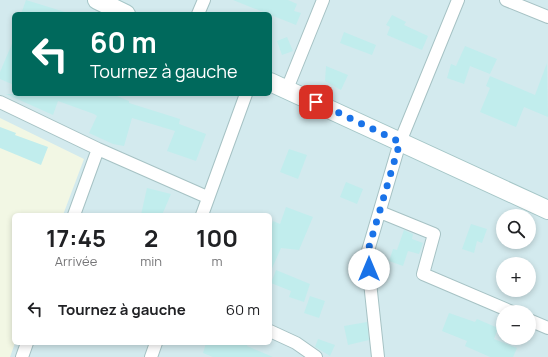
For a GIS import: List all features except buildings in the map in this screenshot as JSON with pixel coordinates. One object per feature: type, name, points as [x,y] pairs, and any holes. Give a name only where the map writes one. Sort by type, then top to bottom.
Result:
[{"type":"street","points":[[97,0],[122,12]]},
{"type":"street","points":[[199,12],[204,0]]},
{"type":"street","points":[[287,89],[323,0]]},
{"type":"street","points":[[378,357],[367,254],[400,142],[458,0]]},
{"type":"street","points":[[506,0],[548,17]]},
{"type":"street","points":[[272,83],[548,210]]},
{"type":"street","points":[[203,213],[207,197],[245,96]]},
{"type":"street","points":[[0,102],[98,149],[207,197]]},
{"type":"street","points":[[75,213],[98,149]]},
{"type":"street","points":[[380,212],[434,234],[423,274],[496,305]]},
{"type":"street","points":[[536,323],[548,328]]},
{"type":"street","points":[[272,332],[296,343],[316,357]]},
{"type":"street","points":[[22,357],[26,345]]},
{"type":"street","points":[[151,357],[155,345]]},
{"type":"shaded area","points":[[0,0],[548,0],[548,357],[0,357]]},
{"type":"shaded area","points":[[0,118],[84,159],[64,213],[12,213],[12,345],[14,345],[10,357],[0,357]]},
{"type":"route","points":[[316,102],[400,142],[367,254],[369,269]]}]
